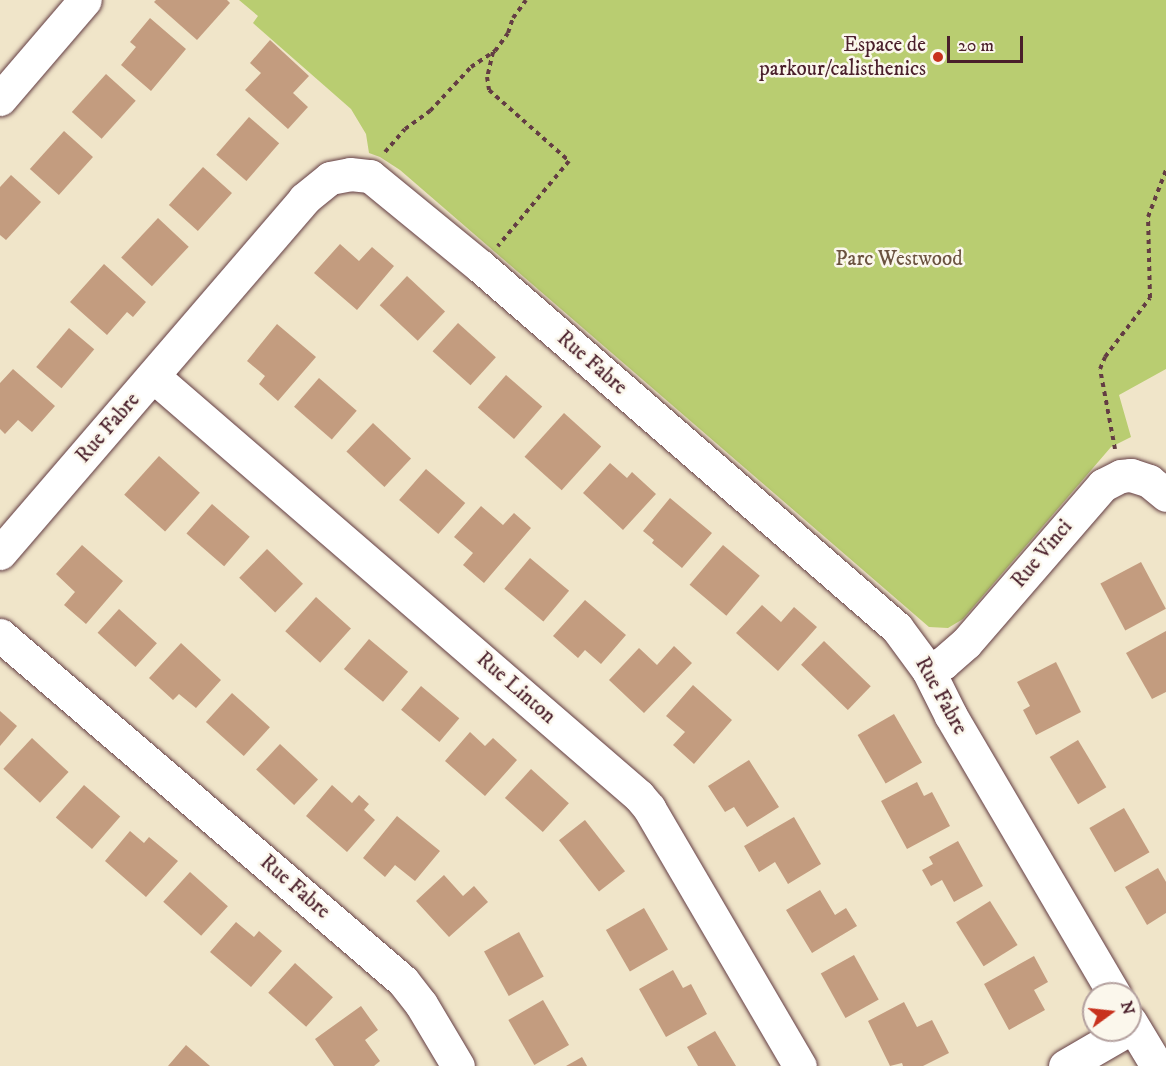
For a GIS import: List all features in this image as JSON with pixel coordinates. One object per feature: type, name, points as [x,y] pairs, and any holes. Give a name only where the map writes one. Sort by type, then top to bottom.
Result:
[{"type":"street","points":[[0,99],[85,0]]},
{"type":"street","name":"Rue Fabre","points":[[0,553],[311,192],[320,184],[340,175],[370,176],[480,266],[882,613],[909,642],[928,670],[951,716],[1107,982]]},
{"type":"street","name":"Rue Linton","points":[[153,376],[639,796],[649,808],[800,1066]]},
{"type":"street","points":[[1121,476],[1140,476],[1166,495]]},
{"type":"street","name":"Rue Vinci","points":[[928,670],[944,663],[966,643],[1094,494],[1121,476]]},
{"type":"street","name":"Rue Fabre","points":[[0,634],[403,981],[421,1004],[458,1066]]},
{"type":"street","points":[[1065,1066],[1105,1042]]},
{"type":"street","points":[[1140,1042],[1157,1066]]},
{"type":"path","points":[[380,157],[405,129],[430,111],[471,67],[493,52],[508,33],[513,18],[526,0]]},
{"type":"path","points":[[493,52],[487,77],[489,90],[568,161],[494,251]]},
{"type":"path","points":[[1121,476],[1100,369],[1105,357],[1150,298],[1148,217],[1166,170]]},
{"type":"green space","name":"Parc Westwood","points":[[239,0],[1166,0],[1166,369],[1119,395],[1131,437],[1111,447],[963,619],[948,628],[929,627],[400,170],[369,153],[366,134],[351,109],[253,23],[258,16]]},
{"type":"building","points":[[156,0],[227,0],[230,3],[197,40],[154,2]]},
{"type":"building","points":[[150,18],[186,49],[151,91],[121,65],[136,47],[130,42]]},
{"type":"building","points":[[270,40],[309,76],[293,93],[308,107],[288,129],[245,90],[261,73],[250,63]]},
{"type":"building","points":[[106,74],[136,101],[102,139],[72,112]]},
{"type":"building","points":[[249,117],[279,143],[246,181],[216,155]]},
{"type":"building","points":[[64,131],[93,157],[59,195],[30,169]]},
{"type":"building","points":[[203,167],[232,193],[198,231],[169,205]]},
{"type":"building","points":[[11,175],[41,202],[6,240],[0,235],[0,187]]},
{"type":"building","points":[[158,218],[189,247],[152,286],[121,257]]},
{"type":"building","points":[[340,244],[359,261],[372,247],[394,266],[357,310],[314,273]]},
{"type":"building","points":[[104,264],[146,302],[133,317],[127,312],[107,335],[70,302]]},
{"type":"building","points":[[407,276],[445,311],[418,341],[380,305]]},
{"type":"building","points":[[458,323],[496,357],[470,385],[433,351]]},
{"type":"building","points":[[277,324],[316,357],[278,401],[259,384],[265,376],[247,361]]},
{"type":"building","points":[[69,328],[94,349],[61,388],[36,367]]},
{"type":"building","points":[[13,369],[55,406],[32,432],[18,420],[5,434],[0,429],[0,383]]},
{"type":"building","points":[[506,375],[542,406],[514,439],[478,407]]},
{"type":"building","points":[[319,378],[357,411],[332,439],[294,407]]},
{"type":"building","points":[[564,413],[601,446],[562,490],[525,457]]},
{"type":"building","points":[[373,423],[411,458],[384,487],[346,452]]},
{"type":"building","points":[[159,456],[200,493],[165,531],[124,495]]},
{"type":"building","points":[[610,463],[627,478],[632,472],[656,494],[623,530],[583,493]]},
{"type":"building","points":[[426,469],[465,503],[438,534],[399,500]]},
{"type":"building","points":[[670,498],[712,533],[682,568],[652,543],[654,540],[643,531]]},
{"type":"building","points":[[212,504],[250,537],[224,566],[186,533]]},
{"type":"building","points":[[481,506],[503,525],[514,513],[531,528],[484,583],[463,565],[473,553],[454,537]]},
{"type":"building","points":[[82,545],[123,581],[86,624],[64,605],[75,592],[56,574]]},
{"type":"building","points":[[723,545],[760,576],[726,616],[690,585]]},
{"type":"building","points":[[267,549],[303,584],[275,613],[239,578]]},
{"type":"building","points":[[530,558],[569,591],[543,621],[504,589]]},
{"type":"building","points":[[1141,562],[1166,609],[1125,630],[1100,584]]},
{"type":"building","points":[[316,597],[351,628],[320,663],[285,631]]},
{"type":"building","points":[[585,600],[626,635],[601,664],[585,650],[578,658],[553,636]]},
{"type":"building","points":[[762,605],[781,622],[794,607],[817,627],[778,671],[736,633]]},
{"type":"building","points":[[119,609],[157,643],[135,667],[98,633]]},
{"type":"building","points":[[1166,631],[1166,692],[1152,699],[1126,653]]},
{"type":"building","points":[[369,639],[408,672],[383,702],[344,669]]},
{"type":"building","points":[[824,641],[871,686],[848,710],[801,665]]},
{"type":"building","points":[[181,643],[221,680],[196,708],[179,694],[173,700],[149,678]]},
{"type":"building","points":[[674,646],[692,663],[644,713],[609,680],[639,648],[657,665]]},
{"type":"building","points":[[1056,662],[1081,712],[1036,735],[1023,710],[1030,706],[1017,682]]},
{"type":"building","points":[[693,685],[732,720],[694,764],[673,745],[685,732],[666,716]]},
{"type":"building","points":[[421,686],[459,718],[439,742],[401,710]]},
{"type":"building","points":[[232,693],[270,727],[244,756],[206,722]]},
{"type":"building","points":[[0,711],[17,726],[0,746]]},
{"type":"building","points":[[894,714],[922,762],[886,783],[858,735]]},
{"type":"building","points":[[470,732],[485,746],[493,738],[517,760],[485,796],[445,761]]},
{"type":"building","points":[[32,738],[69,772],[40,803],[3,769]]},
{"type":"building","points":[[1078,740],[1106,787],[1078,804],[1050,757]]},
{"type":"building","points":[[280,744],[318,779],[294,805],[256,770]]},
{"type":"building","points":[[749,760],[779,807],[747,827],[734,807],[725,812],[708,786]]},
{"type":"building","points":[[531,769],[569,803],[543,832],[505,798]]},
{"type":"building","points":[[917,782],[924,796],[932,792],[950,826],[907,849],[881,801]]},
{"type":"building","points":[[84,785],[120,816],[92,849],[56,817]]},
{"type":"building","points":[[332,785],[352,803],[359,795],[369,804],[364,810],[375,820],[347,852],[306,816]]},
{"type":"building","points":[[1124,808],[1150,852],[1115,872],[1089,828]]},
{"type":"building","points":[[397,816],[440,851],[415,881],[395,865],[385,877],[363,858]]},
{"type":"building","points":[[794,817],[821,864],[788,884],[775,862],[759,872],[744,846]]},
{"type":"building","points":[[585,820],[625,871],[599,892],[559,840]]},
{"type":"building","points":[[130,831],[144,843],[149,837],[178,861],[146,897],[105,861]]},
{"type":"building","points":[[958,841],[983,886],[954,902],[942,880],[931,886],[922,870],[933,864],[929,857]]},
{"type":"building","points":[[1158,868],[1166,882],[1166,913],[1147,925],[1125,887]]},
{"type":"building","points":[[190,872],[228,906],[201,936],[163,902]]},
{"type":"building","points":[[444,875],[463,896],[474,886],[488,902],[449,937],[416,901]]},
{"type":"building","points":[[820,890],[835,915],[846,908],[857,926],[812,953],[786,910]]},
{"type":"building","points":[[990,901],[1018,945],[984,966],[956,922]]},
{"type":"building","points":[[644,908],[668,950],[630,972],[606,930]]},
{"type":"building","points":[[236,922],[254,937],[259,931],[282,951],[251,987],[210,952]]},
{"type":"building","points":[[519,932],[544,977],[509,996],[484,951]]},
{"type":"building","points":[[854,955],[879,1000],[845,1018],[821,973]]},
{"type":"building","points":[[1034,956],[1048,982],[1034,990],[1045,1010],[1009,1030],[984,984]]},
{"type":"building","points":[[295,963],[333,997],[306,1027],[268,993]]},
{"type":"building","points":[[673,970],[683,988],[691,984],[707,1014],[666,1037],[639,989]]},
{"type":"building","points":[[543,1000],[569,1045],[534,1065],[508,1020]]},
{"type":"building","points":[[904,1002],[917,1027],[932,1020],[949,1053],[923,1066],[903,1066],[902,1063],[890,1066],[868,1021]]},
{"type":"building","points":[[361,1006],[378,1030],[365,1040],[380,1061],[374,1066],[334,1066],[315,1039]]},
{"type":"building","points":[[715,1031],[736,1066],[698,1066],[687,1047]]},
{"type":"building","points":[[186,1045],[210,1066],[168,1066]]},
{"type":"building","points":[[582,1057],[587,1066],[566,1066]]},
{"type":"place","name":"Espace de parkour/calisthenics","points":[[938,57]]}]
